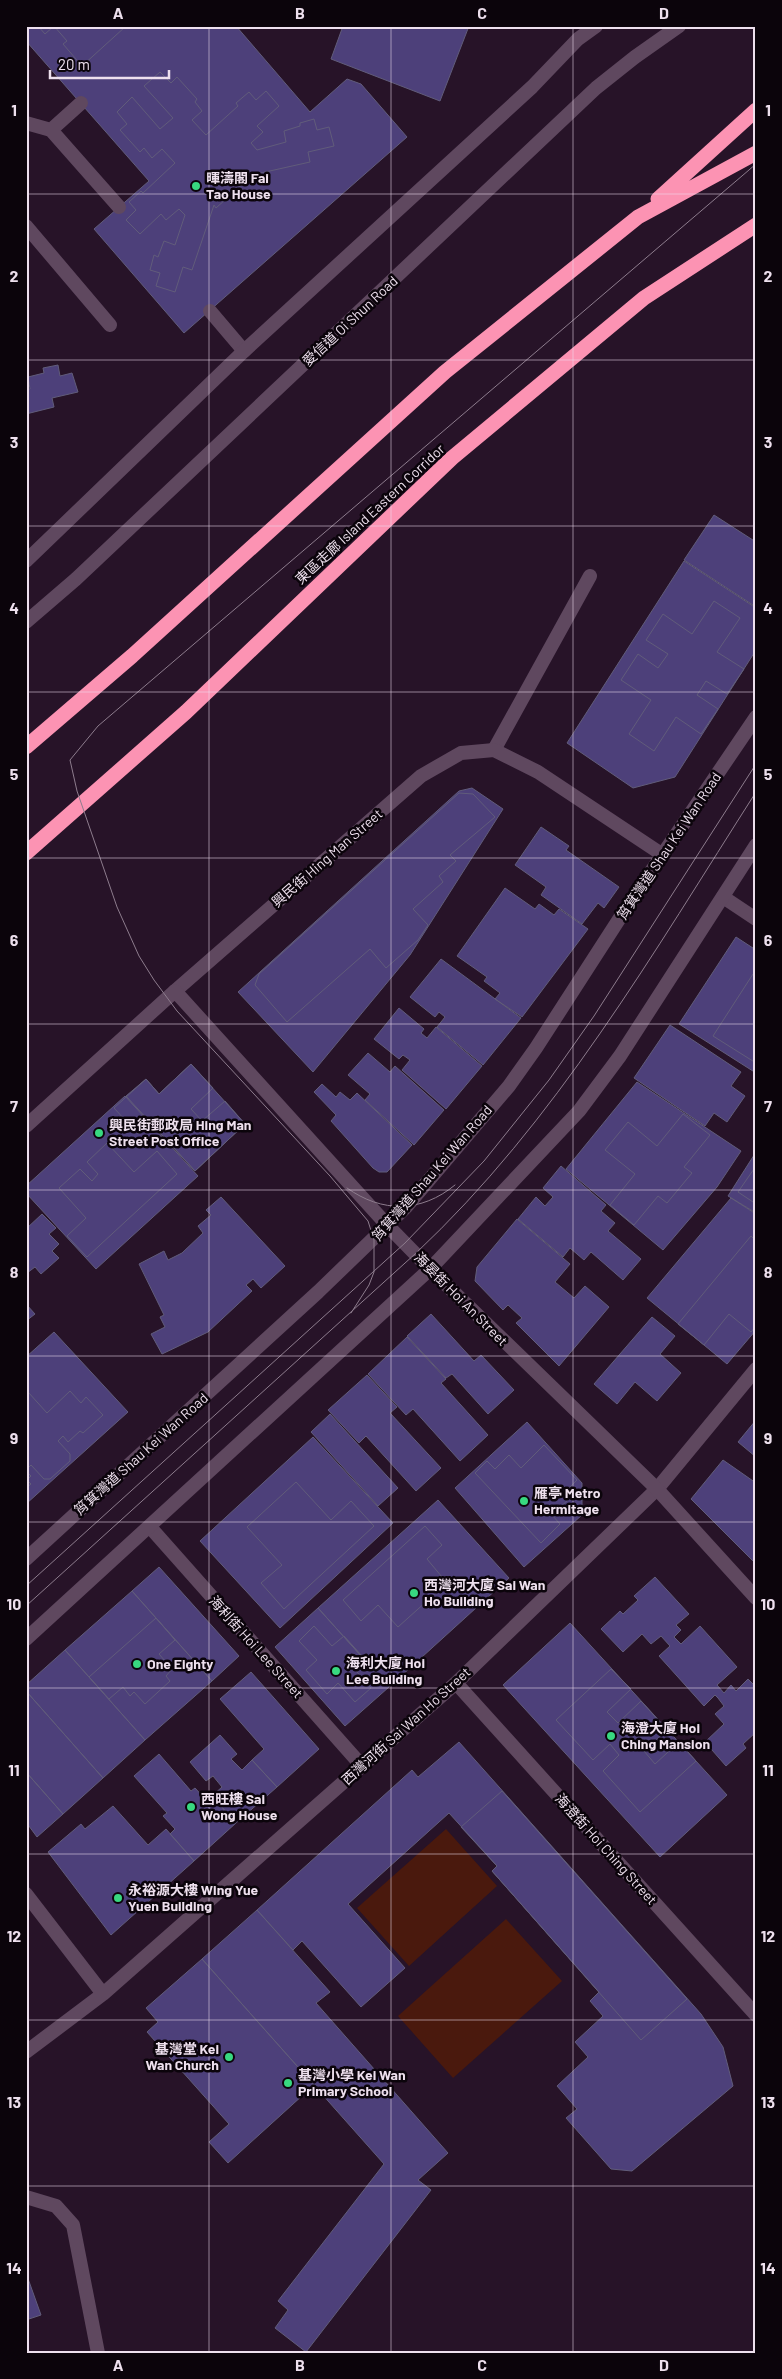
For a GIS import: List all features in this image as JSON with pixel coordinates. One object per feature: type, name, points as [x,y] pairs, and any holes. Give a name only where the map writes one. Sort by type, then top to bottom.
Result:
[{"type":"highway","points":[[26,747],[132,656],[445,372],[638,217],[756,110]]},
{"type":"highway","points":[[638,217],[756,153]]},
{"type":"highway","name":"東區走廊 Island Eastern Corridor","points":[[26,853],[186,712],[452,458],[644,298],[756,225]]},
{"type":"main road","points":[[26,561],[244,351],[532,87],[578,40],[596,26]]},
{"type":"main road","name":"愛信道 Oi Shun Road","points":[[26,622],[83,572],[596,88],[634,57],[678,26]]},
{"type":"main road","points":[[51,130],[81,103]]},
{"type":"main road","points":[[26,124],[51,130],[119,207]]},
{"type":"main road","points":[[26,226],[110,325]]},
{"type":"main road","points":[[210,311],[244,351]]},
{"type":"main road","points":[[590,576],[494,750],[538,772],[663,855]]},
{"type":"main road","name":"筲箕灣道 Shau Kei Wan Road","points":[[26,1559],[388,1226],[502,1093],[536,1048],[756,717]]},
{"type":"main road","name":"興民街 Hing Man Street","points":[[26,1126],[175,991],[421,776],[461,753],[494,750]]},
{"type":"main road","points":[[26,1639],[430,1269],[579,1111],[620,1056],[756,845]]},
{"type":"main road","points":[[724,897],[756,918]]},
{"type":"main road","name":"海晏街 Hoi An Street","points":[[175,991],[388,1226],[657,1489],[756,1598]]},
{"type":"main road","name":"西灣河街 Sai Wan Ho Street","points":[[26,2052],[102,1994],[456,1683],[657,1489],[756,1369]]},
{"type":"main road","name":"海利街 Hoi Lee Street","points":[[150,1527],[362,1766]]},
{"type":"main road","name":"海澄街 Hoi Ching Street","points":[[456,1683],[756,2015]]},
{"type":"main road","points":[[26,1894],[102,1994]]},
{"type":"main road","points":[[26,2197],[56,2206],[73,2224],[98,2353]]},
{"type":"shaded area","points":[[446,1829],[497,1886],[409,1966],[357,1908]]},
{"type":"shaded area","points":[[506,1919],[562,1981],[453,2078],[398,2016]]},
{"type":"building","points":[[26,26],[236,26],[310,112],[347,79],[361,84],[407,137],[184,333],[94,229],[149,181],[26,41]]},
{"type":"building","points":[[38,26],[54,26],[45,34]]},
{"type":"building","points":[[54,26],[125,27],[82,66],[63,44],[67,41]]},
{"type":"building","points":[[343,26],[469,26],[440,101],[331,59]]},
{"type":"building","name":"暉濤閣 Fai Tao House","points":[[160,72],[171,83],[177,77],[197,99],[195,102],[202,111],[192,120],[206,135],[238,106],[236,103],[249,92],[256,100],[266,91],[279,106],[257,126],[263,132],[251,143],[257,150],[286,142],[284,131],[314,119],[317,130],[329,127],[334,146],[308,152],[310,162],[243,177],[246,181],[216,208],[214,205],[192,270],[183,267],[175,292],[156,286],[160,273],[150,270],[154,255],[158,257],[164,241],[175,245],[185,215],[179,209],[166,220],[161,214],[140,234],[126,220],[136,210],[129,202],[141,191],[143,193],[175,163],[162,149],[152,158],[144,148],[140,152],[120,130],[127,124],[117,112],[132,97],[160,129],[173,118],[144,86]]},
{"type":"building","points":[[58,365],[60,376],[72,373],[78,392],[52,398],[54,407],[26,414],[26,389],[30,389],[28,377],[44,373],[43,368]]},
{"type":"building","points":[[714,515],[756,542],[756,607],[684,560]]},
{"type":"building","points":[[684,561],[756,608],[756,650],[675,777],[633,788],[567,743]]},
{"type":"building","points":[[714,601],[740,618],[717,652],[744,669],[727,694],[706,681],[697,695],[718,709],[701,734],[676,717],[654,751],[629,734],[651,700],[621,680],[638,654],[658,668],[668,654],[646,640],[663,614],[692,634]]},
{"type":"building","points":[[472,788],[503,809],[410,955],[313,1072],[238,992],[459,791]]},
{"type":"building","points":[[459,793],[473,794],[495,817],[450,855],[456,861],[439,876],[443,882],[413,909],[428,925],[418,940],[386,968],[370,949],[287,1022],[255,985],[259,974]]},
{"type":"building","points":[[541,827],[569,846],[566,850],[619,887],[604,908],[598,903],[582,924],[541,895],[546,887],[515,865]]},
{"type":"building","points":[[505,888],[535,909],[539,904],[554,915],[559,909],[588,929],[522,1017],[495,999],[500,993],[484,981],[487,977],[457,956]]},
{"type":"building","points":[[736,937],[756,950],[756,1073],[679,1024]]},
{"type":"building","points":[[441,959],[521,1018],[483,1065],[437,1027],[445,1017],[439,1012],[435,1017],[410,997]]},
{"type":"building","points":[[753,974],[756,976],[756,1063],[713,1036]]},
{"type":"building","points":[[399,1008],[424,1029],[421,1033],[427,1038],[436,1027],[482,1066],[446,1109],[402,1070],[410,1060],[403,1055],[399,1059],[374,1039]]},
{"type":"building","points":[[670,1025],[741,1072],[731,1086],[745,1096],[727,1122],[714,1113],[705,1126],[634,1078]]},
{"type":"building","points":[[368,1053],[390,1072],[395,1066],[444,1110],[414,1145],[365,1100],[370,1094],[348,1075]]},
{"type":"building","points":[[191,1064],[213,1088],[191,1109],[202,1121],[225,1101],[245,1124],[195,1171],[150,1122],[138,1134],[114,1108],[146,1079],[159,1094]]},
{"type":"building","points":[[191,1064],[245,1124],[195,1171],[126,1096],[146,1079],[159,1094]]},
{"type":"building","points":[[637,1082],[741,1151],[717,1187],[663,1250],[566,1169]]},
{"type":"building","points":[[322,1084],[336,1097],[340,1092],[350,1100],[357,1093],[412,1145],[387,1172],[379,1172],[373,1168],[331,1121],[336,1115],[314,1092]]},
{"type":"building","points":[[125,1096],[198,1176],[96,1269],[26,1193],[26,1186]]},
{"type":"building","points":[[683,1114],[710,1135],[684,1167],[692,1173],[667,1203],[658,1196],[634,1225],[610,1205],[635,1174],[605,1150],[628,1122],[657,1146]]},
{"type":"building","points":[[107,1143],[134,1172],[157,1151],[177,1174],[87,1257],[67,1236],[86,1218],[59,1188],[80,1169],[92,1181],[98,1174],[87,1162]]},
{"type":"building","points":[[756,1152],[756,1213],[728,1196]]},
{"type":"building","points":[[561,1166],[606,1205],[601,1211],[615,1223],[608,1231],[641,1259],[623,1280],[591,1252],[584,1260],[570,1248],[563,1257],[518,1219],[536,1197],[545,1206],[553,1197],[543,1188]]},
{"type":"building","points":[[756,1166],[756,1204],[738,1192]]},
{"type":"building","points":[[221,1197],[285,1266],[261,1288],[253,1279],[246,1285],[252,1291],[208,1332],[162,1354],[151,1334],[165,1327],[160,1317],[164,1315],[139,1264],[164,1251],[168,1260],[182,1253],[203,1233],[198,1226],[211,1215],[206,1210]]},
{"type":"building","points":[[731,1198],[756,1214],[756,1330],[727,1364],[647,1298]]},
{"type":"building","points":[[42,1214],[56,1228],[49,1234],[59,1244],[52,1251],[59,1258],[41,1274],[35,1267],[27,1273],[26,1229]]},
{"type":"building","points":[[517,1219],[570,1264],[555,1282],[574,1298],[585,1286],[609,1307],[559,1366],[516,1323],[522,1318],[508,1305],[503,1310],[475,1281],[477,1267]]},
{"type":"building","points":[[751,1236],[756,1241],[756,1282],[753,1286],[756,1288],[756,1326],[751,1332],[729,1314],[704,1345],[678,1324]]},
{"type":"building","points":[[26,1304],[35,1314],[26,1321]]},
{"type":"building","points":[[431,1314],[474,1361],[481,1355],[514,1390],[488,1414],[452,1374],[446,1378],[407,1336]]},
{"type":"building","points":[[652,1317],[675,1336],[660,1354],[681,1373],[657,1401],[635,1382],[617,1404],[594,1384]]},
{"type":"building","points":[[54,1332],[128,1412],[26,1504],[26,1357]]},
{"type":"building","points":[[407,1337],[446,1379],[441,1383],[488,1435],[460,1461],[413,1409],[406,1415],[368,1374]]},
{"type":"building","points":[[367,1375],[397,1407],[390,1413],[441,1468],[416,1491],[366,1436],[359,1443],[328,1410]]},
{"type":"building","points":[[70,1391],[81,1403],[86,1397],[103,1415],[83,1433],[80,1431],[68,1442],[63,1436],[58,1441],[70,1454],[70,1461],[50,1479],[44,1479],[31,1465],[26,1470],[26,1394],[28,1392],[47,1413]]},
{"type":"building","points":[[330,1414],[398,1488],[378,1506],[311,1432]]},
{"type":"building","points":[[756,1420],[756,1457],[738,1442]]},
{"type":"building","name":"雁亭 Metro Hermitage","points":[[527,1422],[582,1483],[582,1515],[524,1567],[455,1488]]},
{"type":"building","points":[[313,1437],[393,1523],[280,1628],[200,1541]]},
{"type":"building","points":[[544,1445],[577,1480],[566,1491],[571,1497],[552,1515],[560,1524],[541,1543],[475,1473],[487,1461],[495,1469],[509,1455],[521,1468]]},
{"type":"building","points":[[723,1460],[756,1483],[756,1564],[691,1499]]},
{"type":"building","points":[[26,1471],[31,1476],[27,1480],[31,1484],[26,1488]]},
{"type":"building","points":[[296,1482],[331,1520],[351,1501],[374,1526],[284,1609],[261,1583],[282,1565],[247,1527]]},
{"type":"building","name":"西灣河大廈 Sai Wan Ho Building","points":[[438,1500],[509,1578],[389,1687],[318,1608]]},
{"type":"building","points":[[425,1526],[442,1545],[427,1559],[447,1583],[398,1627],[378,1605],[361,1621],[343,1600]]},
{"type":"building","points":[[159,1567],[239,1656],[212,1681],[132,1591]]},
{"type":"building","points":[[655,1577],[689,1614],[676,1625],[681,1630],[674,1637],[681,1644],[700,1626],[737,1667],[717,1685],[724,1693],[731,1685],[736,1691],[748,1679],[756,1687],[756,1732],[743,1744],[746,1748],[726,1766],[705,1742],[724,1724],[715,1714],[724,1706],[718,1698],[715,1695],[704,1706],[659,1656],[670,1646],[661,1636],[651,1644],[642,1634],[623,1652],[601,1629],[620,1611],[623,1614],[638,1600],[634,1596]]},
{"type":"building","name":"One Eighty","points":[[132,1591],[212,1681],[145,1740],[65,1650]]},
{"type":"building","name":"海利大廈 Hoi Lee Building","points":[[318,1608],[389,1687],[345,1726],[275,1647]]},
{"type":"building","points":[[156,1618],[175,1640],[159,1654],[172,1669],[166,1676],[170,1681],[145,1704],[134,1692],[130,1696],[123,1687],[109,1699],[89,1677]]},
{"type":"building","name":"海澄大廈 Hoi Ching Mansion","points":[[570,1623],[727,1795],[660,1857],[503,1685]]},
{"type":"building","points":[[314,1626],[332,1646],[344,1636],[362,1656],[351,1665],[371,1688],[355,1702],[338,1683],[327,1694],[306,1670],[317,1660],[299,1641]]},
{"type":"building","points":[[65,1650],[145,1740],[103,1778],[26,1691],[26,1685]]},
{"type":"building","points":[[611,1669],[631,1689],[607,1712],[618,1723],[641,1701],[667,1730],[644,1751],[655,1764],[679,1742],[696,1761],[640,1812],[603,1771],[619,1755],[610,1744],[593,1760],[556,1720]]},
{"type":"building","points":[[251,1672],[319,1749],[277,1787],[252,1760],[264,1749],[220,1699]]},
{"type":"building","points":[[26,1691],[103,1778],[63,1814],[26,1772]]},
{"type":"building","points":[[220,1735],[237,1754],[231,1759],[242,1770],[252,1760],[277,1787],[236,1823],[212,1796],[222,1787],[213,1776],[206,1781],[190,1762]]},
{"type":"building","points":[[459,1742],[701,2014],[723,2047],[733,2086],[632,2171],[611,2169],[566,2118],[577,2109],[557,2086],[588,2057],[575,2042],[603,2016],[590,2001],[599,1992],[492,1871],[497,1866],[449,1813],[348,1904],[405,1968],[361,2007],[302,1941],[293,1950],[257,1910],[412,1770],[418,1777]]},
{"type":"building","name":"西旺樓 Sai Wong House","points":[[159,1754],[191,1791],[195,1788],[207,1801],[212,1796],[236,1823],[194,1861],[170,1834],[175,1829],[163,1816],[167,1813],[134,1776]]},
{"type":"building","points":[[26,1772],[63,1814],[37,1837],[26,1822]]},
{"type":"building","points":[[502,1791],[687,1999],[641,2040],[492,1871],[497,1866],[461,1827]]},
{"type":"building","name":"永裕源大樓 Wing Yue Yuen Building","points":[[113,1806],[148,1845],[166,1829],[194,1861],[111,1935],[48,1852],[81,1824],[85,1829]]},
{"type":"building","points":[[257,1910],[330,1992],[316,2003],[448,2153],[418,2180],[431,2190],[306,2352],[275,2328],[288,2310],[278,2301],[384,2164],[202,1959]]},
{"type":"building","name":"基灣堂 Kei Wan Church","points":[[202,1959],[314,2085],[228,2163],[209,2142],[229,2124],[147,2032],[158,2022],[146,2008]]},
{"type":"building","points":[[26,2273],[41,2315],[26,2320]]},
{"type":"tram line","points":[[351,1313],[369,1285],[374,1272],[374,1240],[368,1221],[330,1176],[177,1011],[154,980],[139,956],[117,907],[77,791],[70,760],[98,726],[756,164]]},
{"type":"tram line","points":[[26,1586],[405,1243],[484,1161],[549,1080],[594,1016],[756,764]]},
{"type":"tram line","points":[[26,1606],[415,1254],[466,1203],[513,1149],[600,1034],[756,792]]},
{"type":"tram line","points":[[347,1188],[374,1202],[401,1206],[429,1201],[455,1185]]},
{"type":"place","name":"暉濤閣 Fai Tao House","points":[[196,186]]},
{"type":"place","name":"興民街郵政局 Hing Man Street Post Office","points":[[99,1133]]},
{"type":"place","name":"雁亭 Metro Hermitage","points":[[524,1501]]},
{"type":"place","name":"西灣河大廈 Sai Wan Ho Building","points":[[414,1593]]},
{"type":"place","name":"One Eighty","points":[[137,1664]]},
{"type":"place","name":"海利大廈 Hoi Lee Building","points":[[336,1671]]},
{"type":"place","name":"海澄大廈 Hoi Ching Mansion","points":[[611,1736]]},
{"type":"place","name":"西旺樓 Sai Wong House","points":[[191,1807]]},
{"type":"place","name":"永裕源大樓 Wing Yue Yuen Building","points":[[118,1898]]},
{"type":"place","name":"基灣堂 Kei Wan Church","points":[[229,2057]]},
{"type":"place","name":"基灣小學 Kei Wan Primary School","points":[[288,2083]]}]
